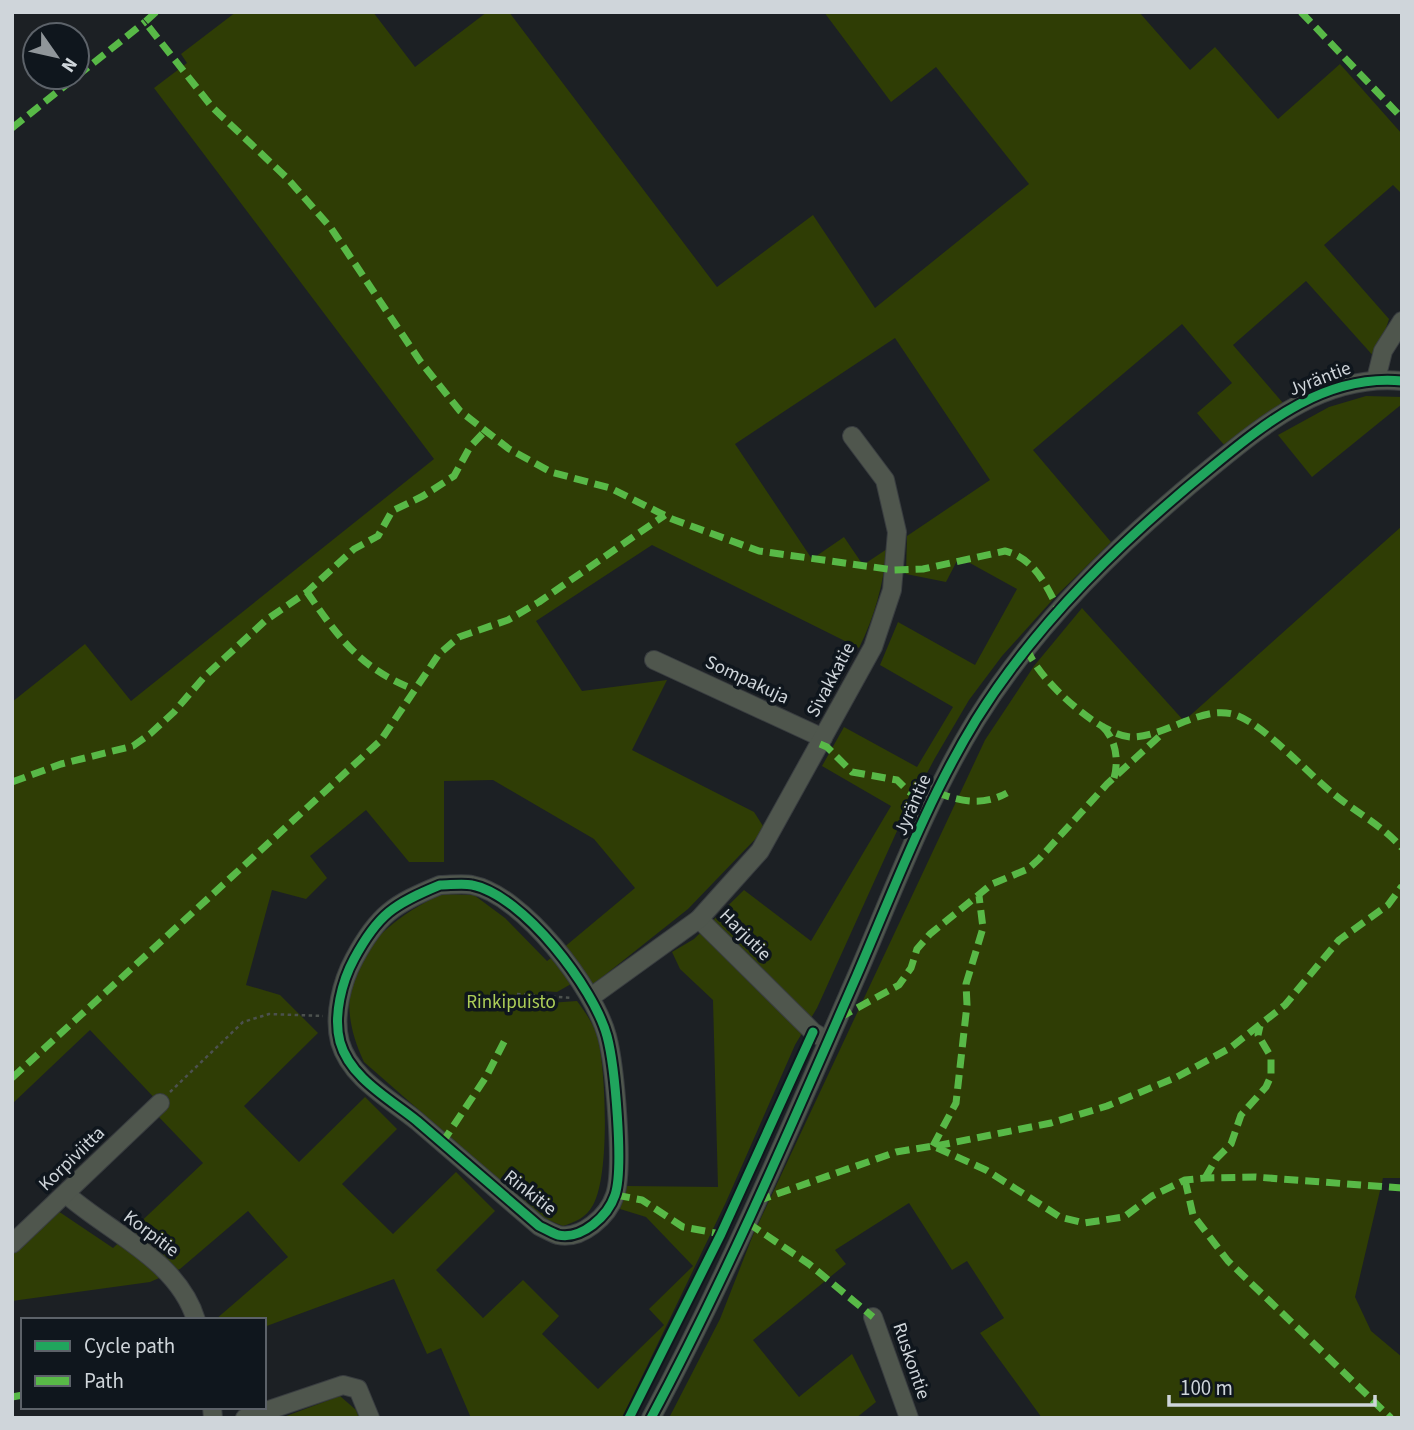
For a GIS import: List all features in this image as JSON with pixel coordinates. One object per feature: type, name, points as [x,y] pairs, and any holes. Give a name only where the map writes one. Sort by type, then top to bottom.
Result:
[{"type":"street","points":[[1377,379],[1383,351],[1402,321]]},
{"type":"street","name":"Jyräntie","points":[[651,1418],[705,1316],[936,792],[977,719],[1027,648],[1116,552],[1172,499],[1271,419],[1309,398],[1348,384],[1377,379],[1402,381]]},
{"type":"street","name":"Sivakkatie","points":[[699,919],[760,851],[873,646],[892,590],[897,532],[886,480],[852,436]]},
{"type":"street","name":"Sompakuja","points":[[654,660],[823,738]]},
{"type":"street","name":"Rinkitie","points":[[472,885],[505,901],[536,927],[590,996],[607,1036],[618,1123],[616,1195],[604,1216],[580,1232],[560,1236],[539,1226],[415,1119],[384,1097],[356,1069],[340,1041],[344,976],[367,933],[397,903],[440,886],[472,885]]},
{"type":"street","name":"Harjutie","points":[[590,996],[699,919],[813,1032],[828,1041]]},
{"type":"street","name":"Korpiviitta","points":[[12,1244],[160,1103]]},
{"type":"street","name":"Korpitie","points":[[66,1194],[91,1216],[151,1258],[175,1280],[192,1307],[195,1318]]},
{"type":"street","name":"Ruskontie","points":[[873,1317],[909,1418]]},
{"type":"street","points":[[245,1418],[342,1385],[358,1389],[369,1418]]},
{"type":"path","points":[[517,994],[560,999],[590,996]]},
{"type":"path","points":[[160,1103],[243,1022],[269,1014],[340,1018]]},
{"type":"green space","points":[[236,12],[373,12],[415,67],[487,12],[509,12],[717,287],[813,215],[875,308],[1029,184],[936,67],[891,102],[824,12],[1139,12],[1190,70],[1215,47],[1278,119],[1340,64],[1402,134],[1402,194],[1393,185],[1324,245],[1389,319],[1376,359],[1306,281],[1233,345],[1283,403],[1225,446],[1197,413],[1232,383],[1182,324],[1033,450],[1111,542],[1056,596],[1002,656],[969,700],[935,758],[902,820],[817,1008],[795,1045],[726,1202],[622,1418],[471,1418],[441,1348],[427,1354],[394,1279],[266,1326],[266,1318],[217,1318],[288,1257],[248,1211],[180,1269],[150,1282],[12,1301],[12,1254],[58,1211],[113,1248],[203,1163],[157,1115],[163,1107],[90,1030],[12,1104],[12,702],[85,644],[131,701],[434,459],[154,88],[187,63],[181,54]],"holes":[[[895,338],[990,480],[907,536],[906,574],[946,582],[959,557],[1017,589],[975,665],[898,622],[880,665],[953,707],[917,767],[844,727],[822,766],[891,806],[811,941],[744,890],[694,939],[672,952],[680,969],[713,1000],[718,1187],[627,1186],[620,1209],[646,1217],[693,1266],[649,1309],[664,1325],[598,1389],[542,1334],[559,1316],[523,1280],[483,1318],[436,1270],[495,1211],[456,1172],[393,1234],[342,1184],[397,1129],[365,1097],[299,1162],[244,1106],[318,1033],[280,995],[246,985],[272,890],[306,899],[327,878],[310,856],[366,810],[409,862],[444,862],[444,781],[493,780],[594,839],[635,888],[562,949],[591,986],[688,909],[765,829],[754,812],[632,750],[667,680],[582,691],[536,621],[652,545],[859,648],[877,600],[887,549],[863,565],[844,537],[812,559],[735,444]]]},
{"type":"green space","points":[[1366,396],[1402,397],[1402,404],[1312,477],[1278,435],[1329,407]]},
{"type":"green space","points":[[1402,526],[1402,1178],[1383,1178],[1355,1297],[1371,1331],[1402,1357],[1402,1418],[1042,1418],[980,1333],[1004,1318],[967,1261],[952,1270],[909,1203],[835,1250],[846,1264],[753,1340],[799,1397],[852,1354],[876,1402],[856,1418],[669,1418],[720,1319],[753,1235],[985,740],[1034,666],[1082,608],[1184,721]]},
{"type":"green space","name":"Rinkipuisto","points":[[441,894],[474,895],[505,918],[547,961],[551,958],[571,984],[557,992],[542,991],[549,1003],[577,1001],[589,1018],[598,1039],[605,1124],[602,1171],[593,1205],[584,1216],[572,1223],[563,1226],[541,1217],[364,1062],[353,1033],[349,1006],[352,982],[360,961],[374,941],[393,924]]},
{"type":"green space","points":[[340,1396],[356,1410],[359,1418],[281,1418]]},
{"type":"marked path","points":[[156,12],[145,22],[212,107],[287,178],[331,228],[420,361],[460,411],[509,449],[551,472],[610,488],[672,519],[759,551],[894,570],[923,569],[1005,551],[1032,566],[1059,611]]},
{"type":"marked path","points":[[1301,12],[1402,118]]},
{"type":"marked path","points":[[91,65],[145,22]]},
{"type":"marked path","points":[[12,128],[58,91]]},
{"type":"marked path","points":[[12,782],[61,764],[133,746],[150,734],[174,712],[205,676],[266,620],[307,592],[354,549],[378,536],[392,511],[423,496],[454,476],[470,447],[485,431]]},
{"type":"marked path","points":[[12,1078],[381,740],[439,654],[459,637],[508,620],[539,602],[665,515]]},
{"type":"marked path","points":[[307,592],[340,637],[364,661],[394,681],[413,689]]},
{"type":"marked path","points":[[1027,648],[1043,674],[1071,704],[1104,728],[1120,735],[1133,737],[1159,732],[1210,714],[1236,715],[1248,721],[1402,848]]},
{"type":"marked path","points":[[1102,726],[1115,750],[1114,778]]},
{"type":"marked path","points":[[839,1018],[899,985],[911,968],[917,949],[930,934],[992,884],[1028,869],[1107,784],[1163,733]]},
{"type":"marked path","points":[[820,744],[827,747],[852,772],[897,780],[908,791],[931,805]]},
{"type":"marked path","points":[[936,792],[972,801],[989,800],[1007,793]]},
{"type":"marked path","points":[[936,1146],[1051,1123],[1107,1106],[1177,1077],[1230,1048],[1285,1005],[1339,940],[1388,905],[1402,886]]},
{"type":"marked path","points":[[933,1146],[956,1103],[967,1005],[966,984],[983,928],[979,896]]},
{"type":"marked path","points":[[1205,1178],[1216,1159],[1231,1144],[1241,1115],[1266,1087],[1271,1076],[1271,1057],[1258,1035],[1260,1026]]},
{"type":"marked path","points":[[442,1143],[486,1077],[505,1040]]},
{"type":"marked path","points":[[757,1201],[896,1152],[933,1146],[986,1170],[1060,1217],[1084,1223],[1124,1217],[1152,1196],[1185,1180],[1255,1177],[1402,1188]]},
{"type":"marked path","points":[[1185,1180],[1193,1215],[1228,1261],[1391,1418]]},
{"type":"marked path","points":[[616,1195],[642,1200],[683,1227],[721,1234]]},
{"type":"marked path","points":[[748,1223],[809,1264],[873,1317]]},
{"type":"marked path","points":[[12,1397],[21,1395]]},
{"type":"cycle path","points":[[651,1418],[707,1309],[758,1198],[927,813],[958,750],[1000,684],[1054,616],[1115,553],[1179,494],[1255,433],[1277,417],[1323,393],[1374,381],[1402,381]]},
{"type":"cycle path","points":[[440,885],[472,885],[492,892],[513,906],[554,946],[600,1016],[610,1050],[615,1092],[619,1141],[618,1182],[607,1211],[593,1225],[576,1234],[558,1235],[539,1226],[417,1121],[372,1087],[345,1055],[338,1032],[340,999],[350,968],[363,944],[389,912],[440,885]]},
{"type":"cycle path","points":[[629,1418],[721,1234],[813,1032]]}]
